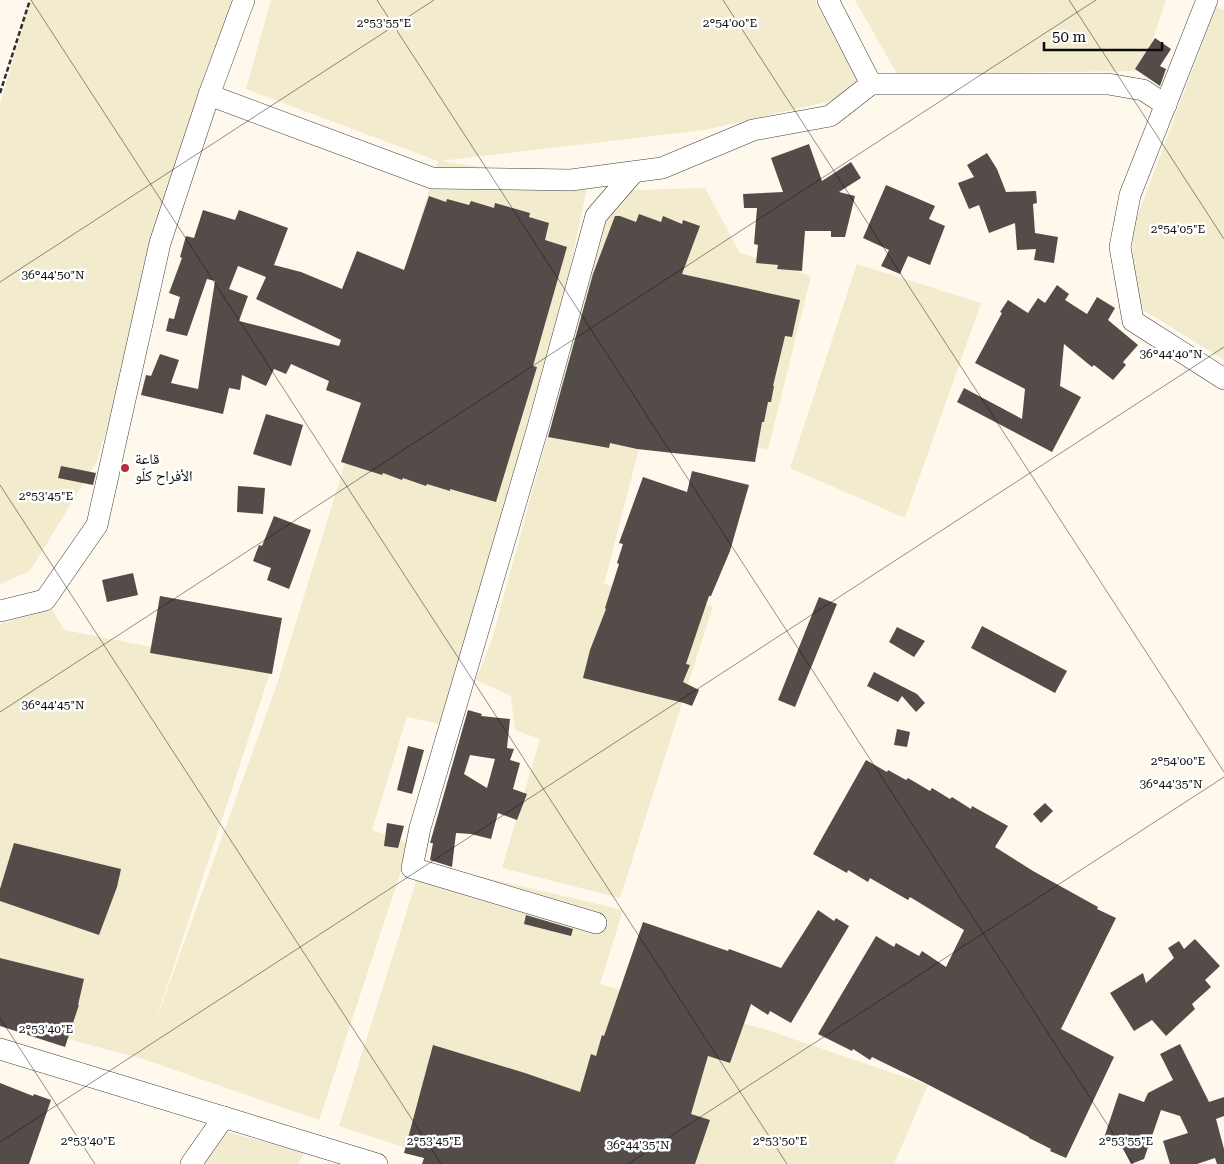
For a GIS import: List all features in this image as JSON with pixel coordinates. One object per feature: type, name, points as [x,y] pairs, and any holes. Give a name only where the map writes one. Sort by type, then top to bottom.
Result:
[{"type":"street","points":[[0,611],[44,600],[97,525],[160,243],[209,95],[244,0]]},
{"type":"street","points":[[828,0],[871,84]]},
{"type":"street","points":[[1207,0],[1130,195],[1120,247],[1134,321],[1224,379]]},
{"type":"street","points":[[1215,0],[1224,3]]},
{"type":"street","points":[[209,95],[432,178],[571,180],[662,168],[753,130],[830,116],[871,84],[1108,84],[1143,90],[1166,105]]},
{"type":"street","points":[[596,923],[412,868],[420,828],[538,427],[596,216],[634,172]]},
{"type":"street","points":[[0,1049],[377,1164]]},
{"type":"street","points":[[191,1164],[224,1117]]},
{"type":"path","points":[[0,93],[30,0]]},
{"type":"shaded area","points":[[31,0],[236,0],[97,461],[30,571],[0,584],[0,104]]},
{"type":"shaded area","points":[[271,0],[815,0],[865,93],[705,130],[440,161],[588,183],[521,502],[449,726],[407,717],[372,830],[410,844],[319,1120],[143,1059],[0,1021],[0,624],[52,609],[64,630],[271,670],[153,1029],[276,687],[438,161],[246,89]]},
{"type":"shaded area","points":[[855,0],[1166,0],[1142,71],[897,74]]},
{"type":"shaded area","points":[[1216,7],[1224,10],[1224,360],[1132,303],[1133,228]]},
{"type":"shaded area","points":[[705,188],[740,253],[811,276],[768,449],[549,421],[599,212],[635,190]]},
{"type":"shaded area","points":[[857,264],[981,303],[905,518],[790,468]]},
{"type":"shaded area","points":[[548,434],[641,441],[604,584],[713,606],[620,898],[502,868],[540,739],[515,730],[511,696],[476,680],[492,639]]},
{"type":"shaded area","points":[[422,863],[623,910],[600,984],[764,1029],[928,1085],[894,1164],[455,1164],[339,1126]]},
{"type":"shaded area","points":[[223,1131],[305,1153],[298,1164],[201,1164]]},
{"type":"building","points":[[1155,38],[1171,49],[1160,66],[1166,69],[1160,86],[1135,69]]},
{"type":"building","points":[[809,144],[822,181],[851,162],[861,178],[839,192],[855,196],[845,237],[831,237],[831,231],[805,231],[802,271],[777,269],[778,265],[756,263],[758,245],[754,244],[757,208],[744,208],[743,194],[783,192],[771,158]]},
{"type":"building","points":[[987,153],[997,169],[1006,192],[1036,191],[1037,203],[1033,204],[1035,233],[1058,237],[1054,263],[1034,260],[1036,249],[1017,250],[1015,223],[989,233],[979,205],[969,209],[958,183],[974,177],[967,165]]},
{"type":"building","points":[[886,185],[935,206],[929,219],[945,226],[930,265],[908,256],[900,274],[881,266],[889,250],[863,238]]},
{"type":"building","points":[[429,196],[446,202],[447,199],[469,205],[471,201],[494,208],[495,203],[530,213],[529,217],[549,223],[545,240],[567,247],[533,366],[537,367],[496,502],[450,489],[450,491],[427,484],[426,486],[403,478],[402,480],[383,473],[382,475],[341,462],[361,403],[326,390],[329,381],[291,364],[286,374],[274,369],[266,386],[242,375],[240,390],[229,388],[223,414],[141,395],[146,375],[151,376],[160,354],[179,360],[171,383],[198,389],[215,281],[207,279],[187,336],[166,331],[169,318],[174,319],[180,297],[169,293],[182,258],[180,257],[186,236],[194,238],[203,210],[235,220],[239,210],[288,228],[274,265],[301,272],[342,289],[357,251],[404,270]],"holes":[[[238,266],[266,277],[256,299],[341,340],[339,346],[239,321],[248,296],[229,289]]]},
{"type":"building","points":[[639,214],[661,222],[663,216],[682,224],[683,220],[700,226],[682,274],[800,300],[792,337],[785,336],[771,402],[768,402],[764,422],[762,422],[755,462],[637,449],[610,443],[609,448],[548,437],[593,274],[615,216],[636,222]]},
{"type":"building","points":[[1057,285],[1069,294],[1065,300],[1087,314],[1097,297],[1115,308],[1108,320],[1138,345],[1123,362],[1126,365],[1113,380],[1094,365],[1092,367],[1064,344],[1060,386],[1081,397],[1052,452],[957,402],[964,388],[1022,419],[1025,389],[975,363],[1002,313],[1000,312],[1008,300],[1028,313],[1038,298],[1045,303]]},
{"type":"building","points":[[266,414],[303,425],[291,466],[253,454]]},
{"type":"building","points":[[61,466],[96,473],[93,485],[58,478]]},
{"type":"building","points":[[692,471],[749,485],[730,551],[711,596],[709,596],[686,664],[690,665],[683,682],[699,690],[692,706],[583,678],[590,650],[606,609],[619,564],[617,563],[623,544],[619,543],[643,477],[687,492]]},
{"type":"building","points":[[238,486],[265,488],[263,514],[237,512]]},
{"type":"building","points":[[274,516],[311,530],[289,589],[267,580],[271,568],[253,561],[259,545],[262,546]]},
{"type":"building","points":[[133,573],[138,595],[107,602],[102,580]]},
{"type":"building","points":[[160,596],[282,618],[272,674],[150,653]]},
{"type":"building","points":[[819,597],[837,604],[795,707],[778,700]]},
{"type":"building","points":[[982,626],[1067,671],[1055,693],[971,648]]},
{"type":"building","points":[[897,627],[925,641],[914,657],[889,642]]},
{"type":"building","points":[[874,672],[917,694],[925,703],[916,712],[902,696],[898,702],[867,686]]},
{"type":"building","points":[[468,710],[482,714],[481,716],[510,719],[507,748],[514,749],[510,760],[520,763],[513,789],[527,794],[517,820],[498,813],[491,839],[471,834],[456,833],[452,867],[430,860],[433,843],[430,843]],"holes":[[[470,755],[495,759],[487,788],[464,774]]]},
{"type":"building","points":[[897,729],[910,732],[907,747],[894,745]]},
{"type":"building","points":[[408,746],[424,750],[412,794],[397,790]]},
{"type":"building","points":[[866,760],[887,772],[888,770],[906,780],[908,778],[930,791],[932,788],[950,799],[952,797],[971,809],[972,806],[1008,826],[995,847],[1033,871],[1098,907],[1097,909],[1116,918],[1061,1029],[1114,1057],[1066,1158],[923,1082],[872,1057],[870,1060],[853,1049],[852,1051],[818,1034],[876,936],[894,947],[896,943],[919,956],[922,951],[946,967],[964,930],[910,897],[908,900],[870,878],[868,882],[848,870],[847,873],[813,854]]},
{"type":"building","points":[[1045,803],[1053,811],[1041,823],[1033,814]]},
{"type":"building","points":[[387,823],[404,826],[398,848],[384,846]]},
{"type":"building","points":[[14,843],[121,869],[117,887],[99,935],[0,901],[0,889]]},
{"type":"building","points":[[818,910],[834,921],[836,918],[849,926],[791,1023],[770,1011],[768,1015],[751,1004],[730,1063],[708,1056],[691,1114],[710,1120],[695,1164],[422,1164],[424,1158],[404,1153],[433,1045],[580,1092],[591,1054],[596,1056],[602,1035],[604,1036],[643,922],[728,951],[729,949],[781,968]]},
{"type":"building","points":[[526,915],[573,929],[571,936],[524,924]]},
{"type":"building","points":[[1195,939],[1220,966],[1205,980],[1211,987],[1192,1004],[1195,1009],[1166,1036],[1152,1020],[1134,1031],[1110,993],[1143,973],[1146,983],[1174,958],[1168,948],[1179,941],[1184,949]]},
{"type":"building","points":[[0,958],[84,979],[79,1005],[65,1047],[0,1026]]},
{"type":"building","points":[[1180,1044],[1209,1102],[1224,1097],[1224,1116],[1216,1119],[1224,1149],[1224,1164],[1217,1164],[1215,1158],[1197,1164],[1170,1164],[1163,1141],[1188,1133],[1180,1116],[1161,1110],[1144,1159],[1131,1164],[1123,1148],[1103,1141],[1119,1093],[1144,1102],[1148,1093],[1173,1080],[1160,1054]]},
{"type":"building","points":[[0,1083],[33,1096],[34,1094],[51,1100],[29,1164],[0,1164]]},
{"type":"place","name":"قاعة الأفراح كلّو","points":[[125,468]]}]
